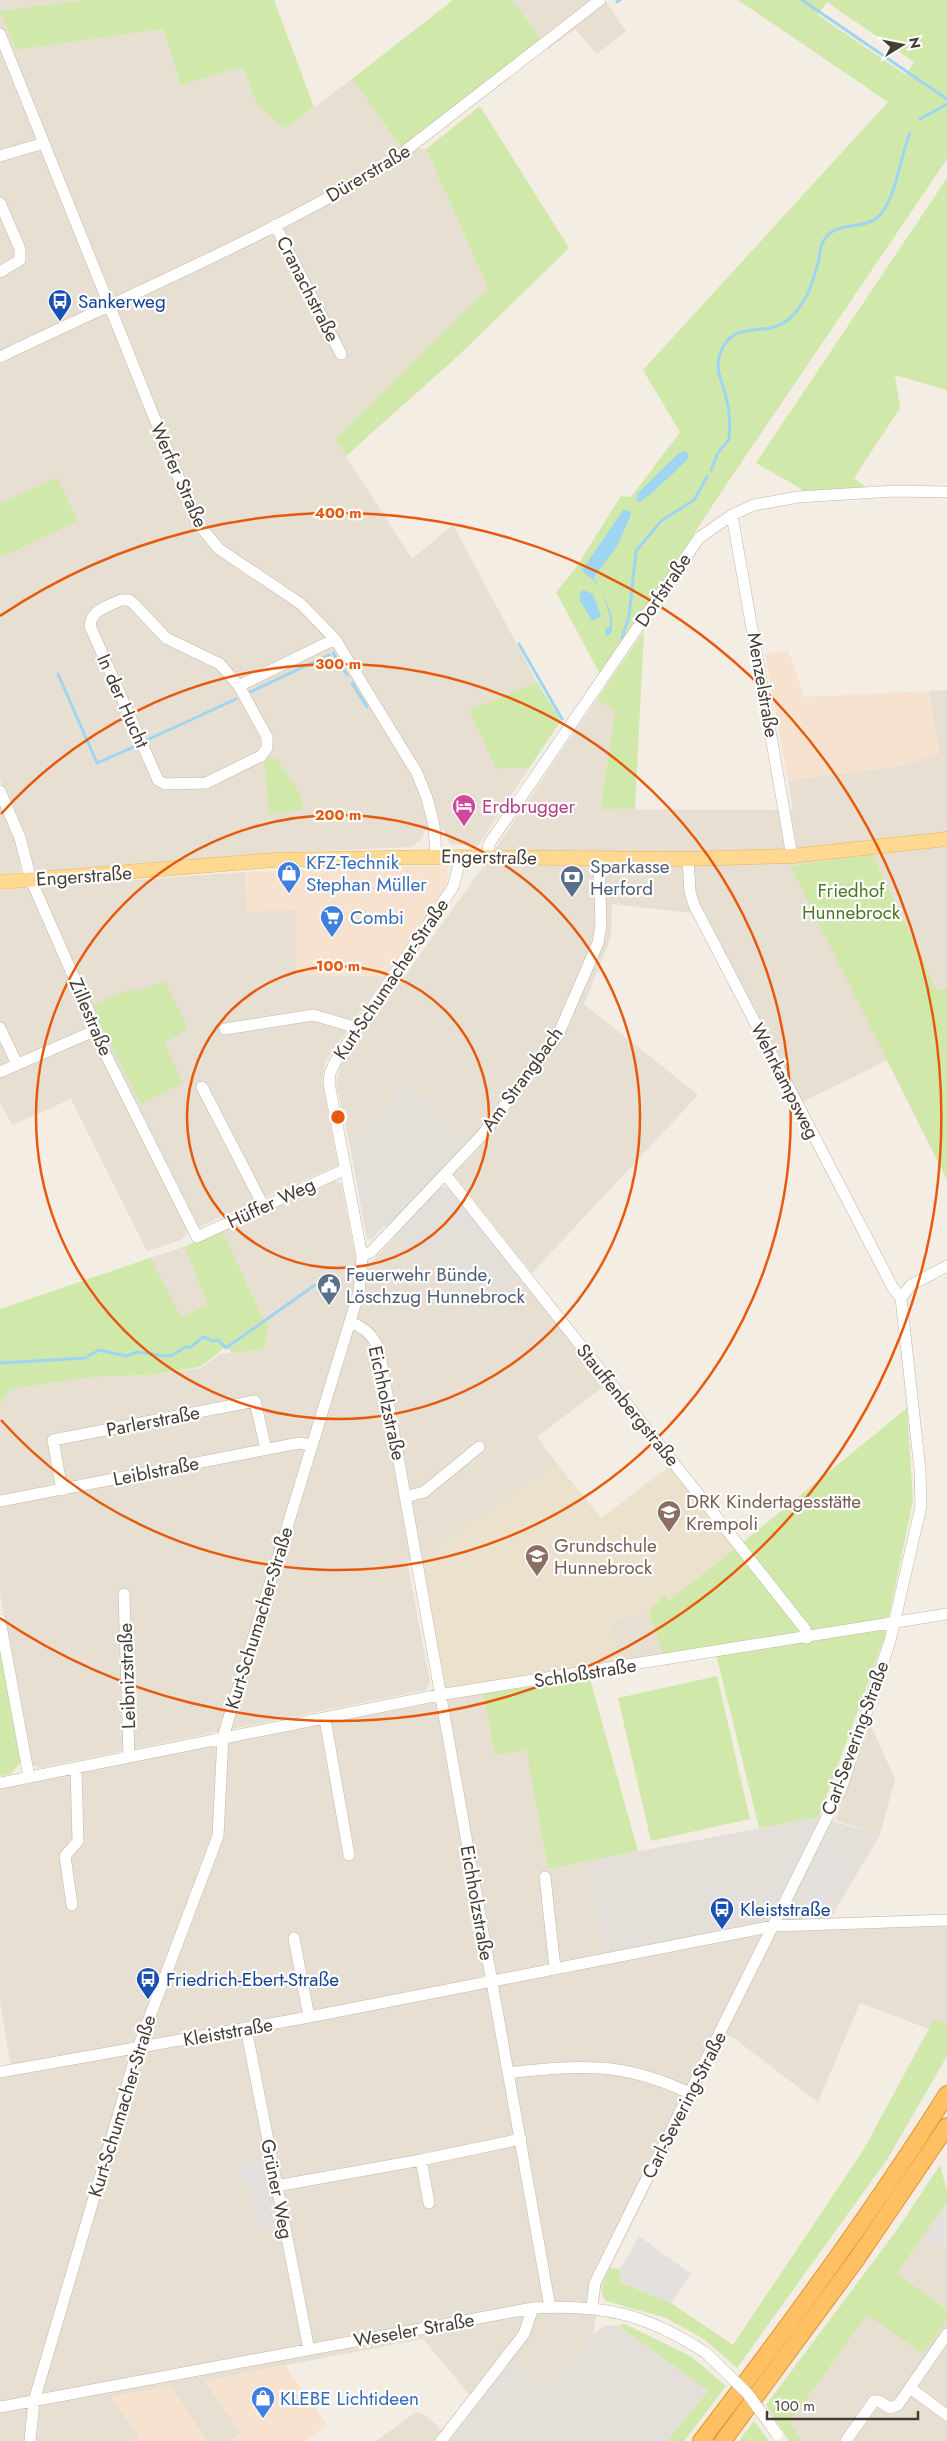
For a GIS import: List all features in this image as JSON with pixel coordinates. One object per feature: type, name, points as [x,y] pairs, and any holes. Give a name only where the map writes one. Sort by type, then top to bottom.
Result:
[{"type":"highway","points":[[700,2441],[756,2369],[842,2250],[947,2094]]},
{"type":"highway","points":[[723,2441],[851,2268],[947,2126]]},
{"type":"main road","name":"Engerstraße","points":[[0,882],[275,860],[436,856],[688,859],[792,856],[947,839]]},
{"type":"street","name":"Dürerstraße","points":[[110,305],[275,225],[355,184],[392,161],[600,0]]},
{"type":"street","name":"Werfer Straße","points":[[0,34],[196,521],[219,549],[301,604],[335,639],[417,773],[427,798],[434,825],[436,856]]},
{"type":"street","points":[[0,156],[44,144]]},
{"type":"street","points":[[0,203],[20,249],[20,260],[0,272]]},
{"type":"street","name":"Cranachstraße","points":[[275,225],[341,354]]},
{"type":"street","points":[[0,357],[110,305]]},
{"type":"street","name":"Dorfstraße","points":[[487,858],[489,844],[699,538],[732,515],[754,505],[798,497],[895,490],[947,492]]},
{"type":"street","name":"Menzelstraße","points":[[732,515],[792,856]]},
{"type":"street","name":"In der Hucht","points":[[121,600],[129,600],[166,638],[220,664],[239,686],[267,738],[267,748],[261,756],[206,783],[165,784],[158,780],[90,626],[90,619],[95,613],[121,600]]},
{"type":"street","points":[[239,686],[335,639]]},
{"type":"street","name":"Zillestraße","points":[[0,791],[20,838],[31,880],[90,1014],[94,1031],[197,1237]]},
{"type":"street","name":"Kurt-Schumacher-Straße","points":[[30,2441],[34,2400],[138,2048],[218,1836],[223,1737],[362,1279],[362,1256],[329,1083],[330,1073],[335,1062],[453,886],[461,857]]},
{"type":"street","name":"Am Strangbach","points":[[362,1256],[371,1252],[483,1134],[558,1034],[598,943],[601,925],[600,859]]},
{"type":"street","name":"Wehrkampsweg","points":[[688,859],[690,892],[694,905],[893,1288],[901,1298]]},
{"type":"street","points":[[225,1030],[313,1015],[351,1026],[356,1031]]},
{"type":"street","points":[[0,1028],[17,1064]]},
{"type":"street","points":[[0,1072],[94,1031]]},
{"type":"street","points":[[202,1087],[264,1207]]},
{"type":"street","name":"Hüffer Weg","points":[[197,1237],[346,1169]]},
{"type":"street","name":"Stauffenbergstraße","points":[[446,1174],[737,1541],[805,1629],[807,1638]]},
{"type":"street","points":[[901,1298],[911,1285],[947,1266]]},
{"type":"street","name":"Carl-Severing-Straße","points":[[592,2307],[595,2283],[774,1926],[840,1789],[895,1622],[921,1506],[922,1491],[901,1298]]},
{"type":"street","name":"Eichholzstraße","points":[[350,1322],[367,1330],[379,1350],[439,1695],[550,2307]]},
{"type":"street","name":"Parlerstraße","points":[[62,1490],[53,1440],[255,1401],[266,1449]]},
{"type":"street","name":"Leiblstraße","points":[[0,1501],[299,1442],[312,1445]]},
{"type":"street","points":[[406,1497],[424,1492],[480,1447]]},
{"type":"street","name":"Leibnizstraße","points":[[124,1594],[129,1757]]},
{"type":"street","name":"Schloßstraße","points":[[223,1737],[325,1719],[439,1695],[807,1638],[947,1614]]},
{"type":"street","points":[[0,1620],[29,1777]]},
{"type":"street","points":[[325,1719],[349,1855]]},
{"type":"street","points":[[0,1784],[223,1737]]},
{"type":"street","points":[[72,1905],[65,1856],[78,1840],[76,1768]]},
{"type":"street","points":[[545,1877],[555,1968]]},
{"type":"street","name":"Kleiststraße","points":[[0,2072],[309,2017],[774,1926],[947,1920]]},
{"type":"street","points":[[294,1938],[309,2017]]},
{"type":"street","name":"Grüner Weg","points":[[246,2028],[309,2350]]},
{"type":"street","points":[[508,2073],[590,2066],[616,2068],[641,2074],[689,2093]]},
{"type":"street","points":[[276,2186],[421,2160],[521,2139]]},
{"type":"street","points":[[421,2160],[429,2203]]},
{"type":"street","name":"Weseler Straße","points":[[0,2407],[533,2308],[592,2307],[617,2312],[647,2322],[684,2338],[706,2353],[747,2393],[779,2438]]},
{"type":"street","points":[[441,2441],[524,2334],[533,2308]]},
{"type":"street","points":[[846,2441],[874,2402],[879,2400],[890,2408],[898,2405],[947,2334]]},
{"type":"street","points":[[910,2388],[947,2416]]},
{"type":"shaded area","points":[[0,0],[84,0],[1,11],[16,50],[163,29],[181,85],[243,67],[257,105],[285,129],[352,79],[402,148],[426,149],[488,288],[335,439],[412,559],[453,525],[537,682],[469,710],[496,769],[529,768],[478,846],[450,844],[444,830],[425,830],[422,839],[412,847],[272,853],[31,872],[25,842],[0,780],[0,558],[78,521],[57,477],[0,504]]},
{"type":"shaded area","points":[[512,0],[605,0],[626,31],[597,54],[575,29],[548,49]]},
{"type":"shaded area","points":[[788,650],[804,697],[929,691],[939,754],[900,766],[788,780],[765,654]]},
{"type":"shaded area","points":[[947,690],[947,987],[939,992],[872,855],[790,866],[888,1060],[792,1107],[692,913],[612,904],[611,937],[584,1004],[698,1095],[532,1273],[453,1174],[479,1149],[407,1084],[350,1146],[336,1083],[340,1066],[483,867],[597,699],[615,710],[600,809],[793,810],[788,780],[900,766],[939,754],[929,691]]},
{"type":"shaded area","points":[[0,803],[19,848],[21,872],[0,874]]},
{"type":"shaded area","points":[[448,865],[447,885],[385,976],[296,975],[296,910],[247,912],[245,872]]},
{"type":"shaded area","points":[[245,872],[247,911],[297,910],[296,975],[385,976],[325,1062],[322,1081],[338,1165],[188,1232],[181,1240],[147,1251],[71,1099],[12,1125],[0,1102],[0,890]]},
{"type":"shaded area","points":[[407,1084],[469,1140],[436,1177],[442,1187],[452,1189],[520,1275],[478,1311],[384,1226],[372,1239],[367,1239],[350,1146]]},
{"type":"shaded area","points":[[334,1180],[341,1183],[357,1265],[372,1262],[396,1236],[478,1311],[520,1275],[606,1385],[537,1437],[558,1465],[422,1559],[407,1561],[430,1682],[426,1690],[40,1768],[31,1764],[0,1594],[0,1403],[11,1389],[94,1377],[149,1375],[201,1368],[220,1354],[264,1349],[269,1323],[263,1318],[222,1230]]},
{"type":"shaded area","points":[[184,1247],[208,1304],[182,1317],[150,1258]]},
{"type":"shaded area","name":"Grundschule Hunnebrock","points":[[558,1465],[601,1518],[671,1465],[736,1548],[669,1600],[664,1596],[649,1611],[610,1621],[616,1661],[446,1689],[422,1559]]},
{"type":"shaded area","points":[[649,1611],[662,1654],[616,1661],[610,1621]]},
{"type":"shaded area","points":[[483,1693],[526,1749],[548,1869],[588,1861],[602,1954],[774,1909],[793,1919],[947,1914],[947,2024],[934,2019],[929,2029],[860,2003],[818,2102],[731,2036],[726,2036],[610,2268],[601,2290],[593,2334],[550,2390],[474,2400],[423,2339],[205,2381],[241,2433],[230,2441],[207,2441],[171,2386],[111,2397],[140,2437],[130,2441],[0,2441],[0,2075],[12,2073],[0,2001],[0,1787]]},
{"type":"shaded area","points":[[870,1724],[895,1779],[880,1835],[835,1820]]},
{"type":"shaded area","points":[[819,1817],[880,1835],[830,1919],[792,1919],[774,1909],[768,1920],[761,1923],[602,1955],[588,1861]]},
{"type":"shaded area","points":[[824,1851],[847,1863],[824,1909],[801,1898],[811,1878],[817,1882],[824,1868],[817,1864]]},
{"type":"shaded area","points":[[261,2160],[274,2227],[251,2232],[249,2223],[257,2222],[250,2181],[241,2182],[238,2165]]},
{"type":"shaded area","points":[[947,2202],[947,2310],[897,2273]]},
{"type":"shaded area","points":[[947,2205],[947,2252],[924,2237]]},
{"type":"shaded area","points":[[639,2236],[691,2274],[671,2303],[620,2282],[620,2269]]},
{"type":"shaded area","points":[[867,2315],[923,2354],[947,2321],[947,2441],[802,2441],[790,2422]]},
{"type":"shaded area","points":[[618,2325],[708,2391],[667,2441],[445,2441],[508,2357],[550,2389],[593,2334],[604,2326]]},
{"type":"shaded area","points":[[285,2365],[327,2425],[304,2441],[230,2441],[241,2432],[204,2381]]},
{"type":"shaded area","points":[[171,2386],[207,2441],[130,2441],[140,2436],[111,2397]]},
{"type":"shaded area","points":[[416,2412],[425,2415],[449,2436],[445,2441],[376,2441]]},
{"type":"green space","points":[[84,0],[274,0],[314,107],[285,129],[257,105],[243,67],[181,85],[163,29],[16,50],[0,11]]},
{"type":"green space","points":[[453,0],[512,0],[541,39],[402,148],[352,79]]},
{"type":"green space","points":[[738,0],[947,0],[947,159],[720,494],[601,676],[556,592],[575,569],[621,496],[631,497],[680,432],[643,370],[888,102]],"holes":[[[827,2],[914,62],[906,75],[818,15]]]},
{"type":"green space","points":[[480,106],[569,248],[459,355],[346,456],[335,439],[488,288],[426,149]]},
{"type":"green space","points":[[947,178],[947,390],[895,375],[900,408],[854,478],[879,497],[812,502],[800,488],[756,463]]},
{"type":"green space","points":[[57,477],[78,521],[0,558],[0,504]]},
{"type":"green space","points":[[644,631],[635,809],[600,809],[615,711],[597,699]]},
{"type":"green space","points":[[537,682],[561,721],[529,768],[496,769],[469,710]]},
{"type":"green space","points":[[271,757],[277,759],[302,797],[303,810],[269,814],[264,760]]},
{"type":"green space","name":"Friedhof Hunnebrock","points":[[872,854],[938,991],[947,987],[947,1180],[790,866]]},
{"type":"green space","points":[[165,981],[188,1029],[164,1043],[183,1083],[141,1104],[91,1006],[132,988],[135,992]]},
{"type":"green space","points":[[222,1230],[263,1318],[269,1323],[264,1349],[231,1353],[228,1345],[200,1367],[149,1375],[94,1377],[11,1389],[0,1403],[0,1309],[150,1258],[182,1317],[208,1304],[184,1247]]},
{"type":"green space","points":[[907,1408],[913,1500],[885,1636],[819,1817],[759,1828],[714,1646],[662,1654],[649,1611],[665,1595],[669,1600],[736,1548]]},
{"type":"green space","points":[[0,1634],[23,1759],[11,1774],[0,1776]]},
{"type":"green space","points":[[717,1676],[750,1819],[651,1841],[618,1698]]},
{"type":"green space","points":[[590,1679],[638,1851],[548,1869],[526,1750],[495,1755],[483,1693]]},
{"type":"green space","points":[[934,2019],[947,2024],[947,2056],[888,2158],[737,2368],[704,2339],[666,2318],[606,2301],[603,2297],[602,2289],[606,2276],[610,2268],[620,2269],[620,2282],[671,2303],[733,2345],[864,2149]]},
{"type":"green space","points":[[940,2165],[947,2191],[947,2202],[897,2273],[947,2310],[947,2321],[923,2354],[867,2315],[790,2422],[802,2441],[789,2441],[766,2405],[897,2230]]},
{"type":"green space","points":[[625,2324],[692,2357],[726,2386],[684,2441],[667,2441],[708,2391],[618,2325]]},
{"type":"green space","points":[[754,2421],[769,2441],[739,2441]]},
{"type":"water","points":[[686,451],[689,457],[643,500],[637,501],[637,494],[680,452]]},
{"type":"water","points":[[624,509],[631,512],[617,546],[594,577],[599,588],[582,570]]},
{"type":"water","points":[[583,590],[593,594],[601,616],[592,621],[580,601],[580,593]]},
{"type":"water","points":[[605,600],[612,618],[611,633],[606,637],[605,629],[610,626]]},
{"type":"waterway","points":[[802,0],[947,99]]},
{"type":"waterway","points":[[920,119],[947,104]]},
{"type":"waterway","points":[[711,470],[718,453],[729,439],[729,410],[718,366],[718,360],[726,342],[733,335],[742,332],[780,325],[789,319],[801,306],[812,284],[820,249],[829,234],[835,230],[872,221],[884,210],[893,189],[910,133]]},
{"type":"waterway","points":[[622,638],[629,616],[636,551],[661,521],[694,500],[707,477]]},
{"type":"waterway","points":[[519,644],[562,719]]},
{"type":"waterway","points":[[333,653],[347,675]]},
{"type":"waterway","points":[[248,693],[329,655]]},
{"type":"waterway","points":[[58,674],[97,763],[138,745]]},
{"type":"waterway","points":[[352,683],[367,707]]},
{"type":"waterway","points":[[147,740],[236,699]]},
{"type":"waterway","points":[[0,1363],[85,1358],[99,1350],[126,1356],[137,1352],[165,1356],[173,1355],[185,1347],[191,1347],[203,1337],[213,1341],[218,1340],[226,1348],[315,1285]]},
{"type":"place","name":"Sankerweg","points":[[60,322]]},
{"type":"place","name":"Erdbrugger","points":[[464,827]]},
{"type":"place","name":"KFZ-Technik Stephan Müller","points":[[289,894]]},
{"type":"place","name":"Sparkasse Herford","points":[[572,898]]},
{"type":"place","name":"Combi","points":[[332,938]]},
{"type":"place","name":"Feuerwehr Bünde, Löschzug Hunnebrock","points":[[329,1306]]},
{"type":"place","name":"DRK Kindertagesstätte Krempoli","points":[[669,1533]]},
{"type":"place","name":"Grundschule Hunnebrock","points":[[537,1577]]},
{"type":"place","name":"Kleiststraße","points":[[722,1930]]},
{"type":"place","name":"Friedrich-Ebert-Straße","points":[[148,2000]]},
{"type":"place","name":"KLEBE Lichtideen","points":[[263,2419]]}]
